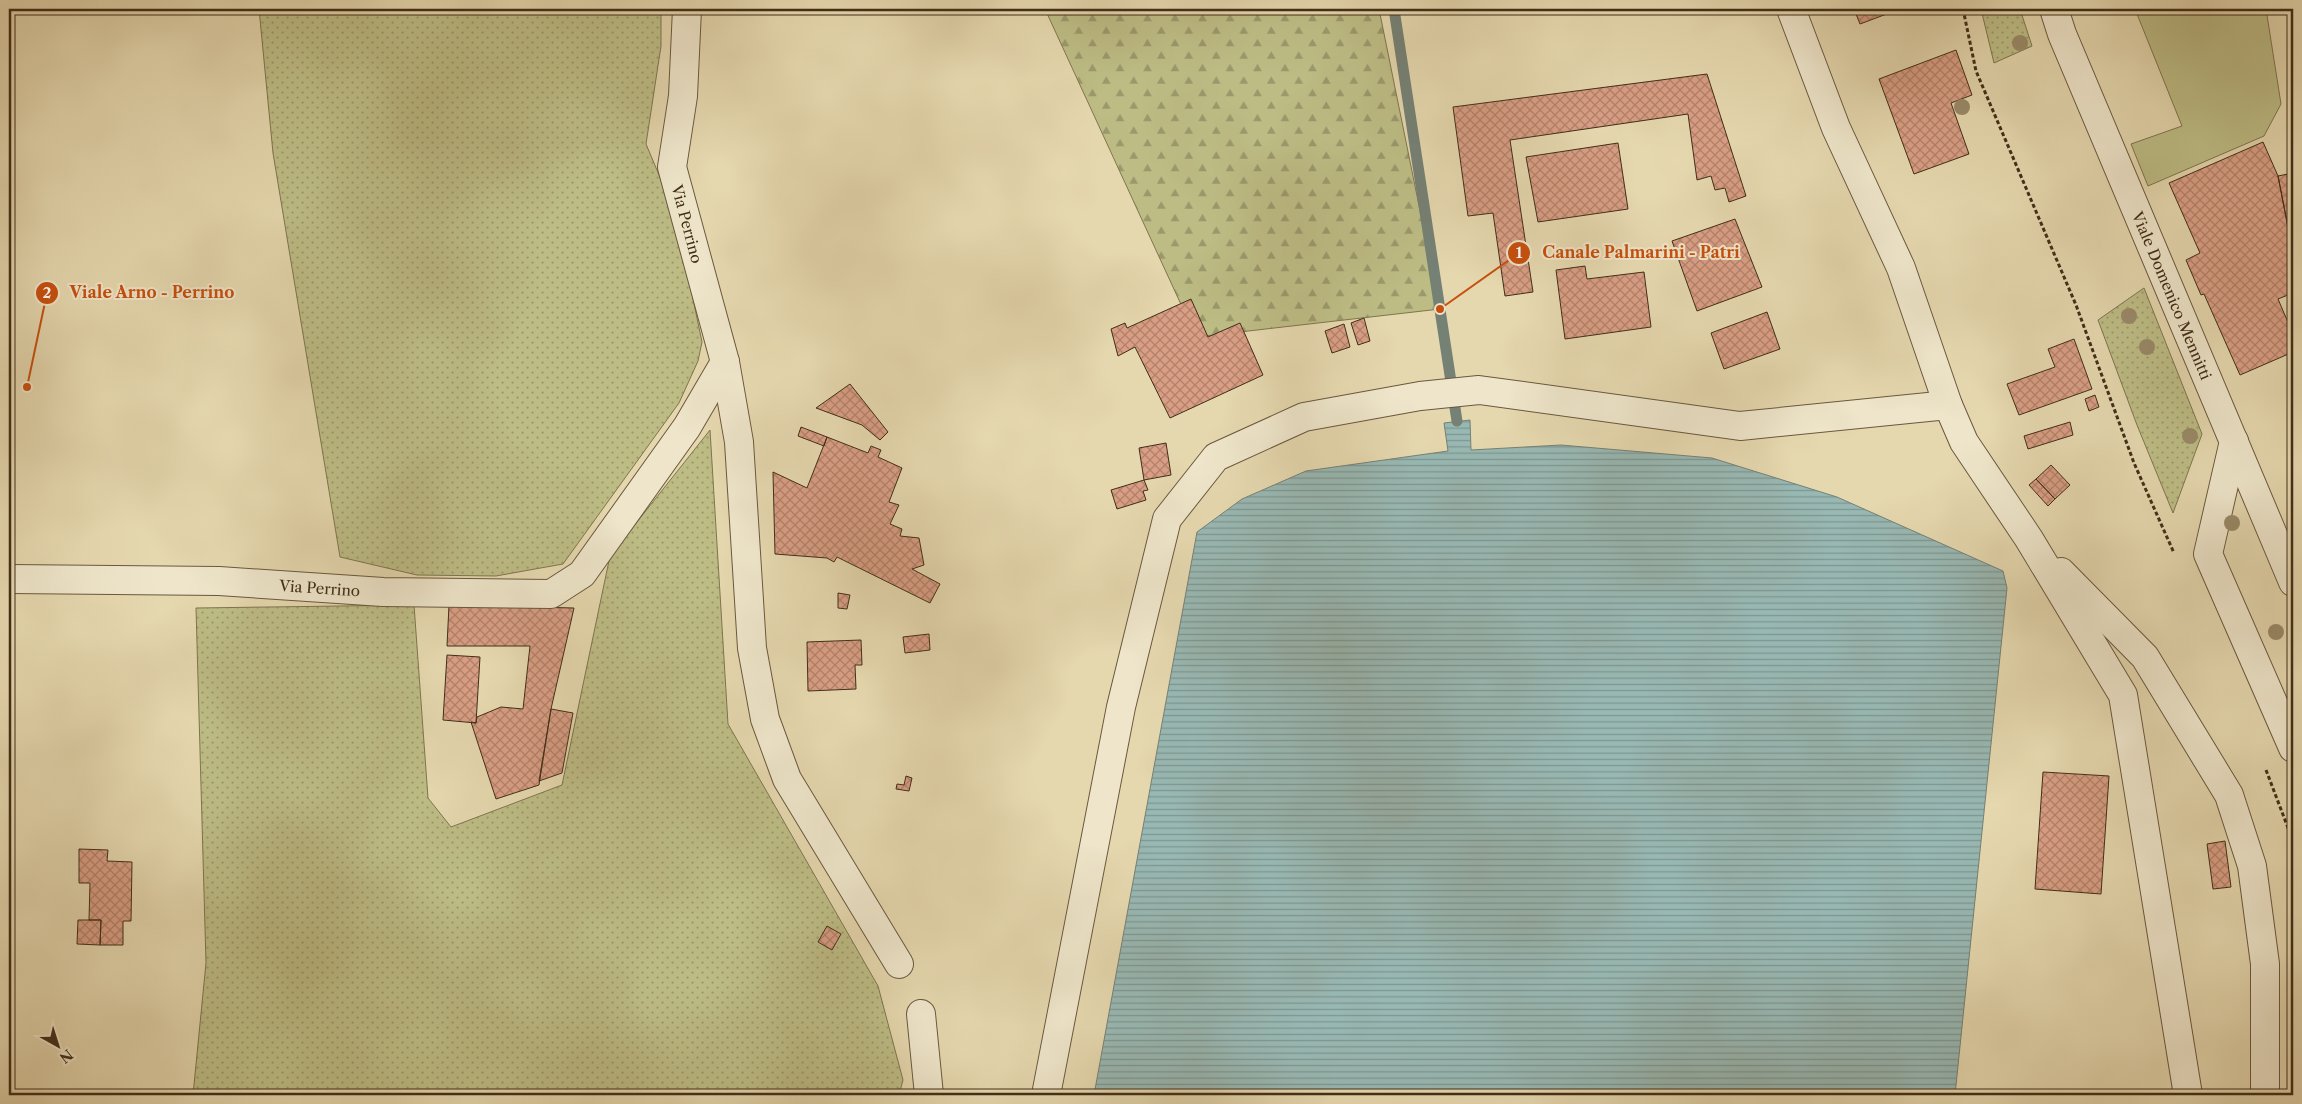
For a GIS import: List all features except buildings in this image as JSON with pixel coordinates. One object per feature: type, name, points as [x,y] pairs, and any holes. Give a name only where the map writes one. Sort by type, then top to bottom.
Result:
[{"type":"street","name":"Via Perrino","points":[[687,9],[682,96],[672,167],[725,362],[739,442],[752,648],[765,719],[788,779],[898,964]]},
{"type":"street","points":[[1791,9],[1836,128],[1901,268],[1948,405],[1964,442],[2029,539],[2123,695],[2188,1095]]},
{"type":"street","name":"Viale Domenico Mennitti","points":[[2054,9],[2062,34],[2293,582]]},
{"type":"street","name":"Via Perrino","points":[[9,579],[219,581],[383,592],[551,594],[582,574],[688,427],[725,362]]},
{"type":"street","points":[[1046,1095],[1121,707],[1167,519],[1216,457],[1304,417],[1420,396],[1479,390],[1740,426],[1948,405]]},
{"type":"street","points":[[2234,441],[2208,554],[2293,748]]},
{"type":"street","points":[[2029,539],[2145,657],[2229,795],[2252,866],[2265,964],[2266,1095]]},
{"type":"street","points":[[921,1014],[929,1095]]},
{"type":"path","points":[[1963,9],[1976,71],[2076,305],[2134,463],[2178,562]]},
{"type":"path","points":[[2262,761],[2293,841]]},
{"type":"green space","points":[[259,9],[661,9],[661,46],[646,144],[675,213],[702,342],[698,361],[679,403],[563,564],[496,576],[417,575],[340,557],[273,153]]},
{"type":"green space","points":[[1045,9],[1379,9],[1440,309],[1196,337]]},
{"type":"green space","points":[[1981,9],[2020,9],[2032,46],[1994,63]]},
{"type":"green space","points":[[2135,9],[2266,9],[2281,104],[2264,136],[2148,186],[2131,144],[2182,126]]},
{"type":"green space","points":[[2144,288],[2202,434],[2173,513],[2137,425],[2098,320]]},
{"type":"green space","points":[[710,430],[728,724],[878,986],[903,1080],[899,1095],[193,1095],[206,963],[196,608],[414,605],[428,798],[451,827],[562,785],[610,556]]},
{"type":"water","points":[[1470,420],[1471,450],[1561,445],[1712,458],[1837,497],[2003,571],[2007,588],[1955,1095],[1094,1095],[1197,532],[1242,499],[1306,471],[1448,451],[1444,423]]},
{"type":"waterway","points":[[1394,9],[1457,421]]},
{"type":"place","name":"Canale Palmarini - Patri","points":[[1440,309]]},
{"type":"place","name":"Viale Arno - Perrino","points":[[27,387]]}]
